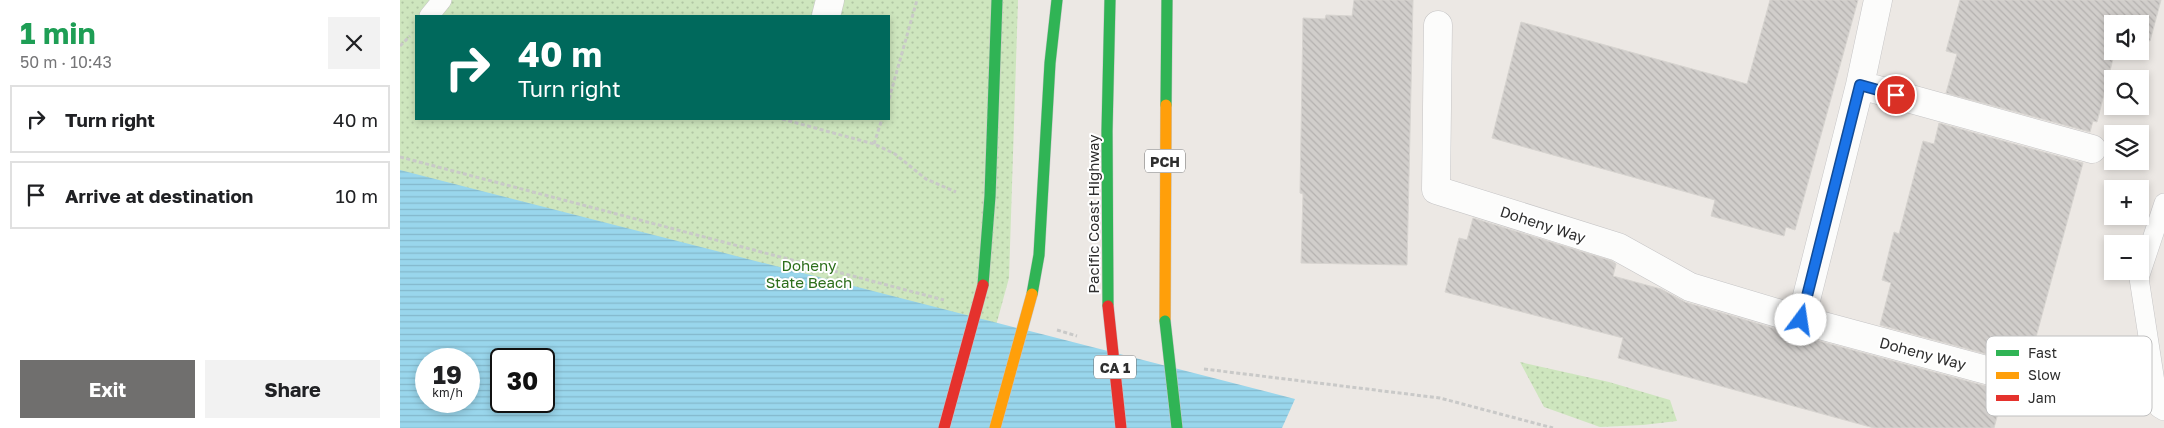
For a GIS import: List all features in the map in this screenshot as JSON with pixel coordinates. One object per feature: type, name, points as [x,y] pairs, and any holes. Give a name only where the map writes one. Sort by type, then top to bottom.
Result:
[{"type":"main road","points":[[944,428],[983,285],[990,196],[997,0]]},
{"type":"main road","points":[[996,428],[1032,294],[1039,255],[1050,63],[1057,0]]},
{"type":"main road","name":"Pacific Coast Highway","points":[[1110,0],[1107,131],[1108,306],[1121,428]]},
{"type":"main road","name":"PCH","points":[[1167,0],[1165,321],[1177,428]]},
{"type":"street","points":[[826,15],[830,0]]},
{"type":"street","points":[[1801,320],[1860,85],[1878,0]]},
{"type":"street","name":"Doheny Way","points":[[1438,25],[1436,190],[1618,247],[1690,287],[1801,320],[1986,370]]},
{"type":"street","points":[[1860,85],[2092,149]]},
{"type":"lane","points":[[430,15],[442,0]]},
{"type":"lane","points":[[2148,336],[2139,278],[2164,203]]},
{"type":"lane","points":[[2152,362],[2159,408],[2164,411]]},
{"type":"path","points":[[890,96],[916,0]]},
{"type":"path","points":[[786,120],[874,144],[895,154],[926,179],[963,195],[990,196]]},
{"type":"path","points":[[874,144],[882,120]]},
{"type":"green space","name":"Doheny State Beach","points":[[400,0],[1018,0],[1009,278],[968,428],[400,428]]},
{"type":"green space","points":[[1520,362],[1609,382],[1670,400],[1677,421],[1600,427],[1544,407]]},
{"type":"water","points":[[400,170],[1295,399],[1282,428],[400,428]]},
{"type":"building","points":[[1354,0],[1413,0],[1407,265],[1301,263],[1303,194],[1300,193],[1303,18],[1325,19],[1326,15],[1352,16]]},
{"type":"building","points":[[1770,0],[1858,0],[1795,230],[1786,227],[1784,236],[1711,216],[1715,200],[1492,138],[1521,22],[1747,84]]},
{"type":"building","points":[[1960,0],[2161,0],[2150,41],[2149,15],[2104,15],[2104,60],[2113,60],[2110,70],[2104,70],[2104,94],[2097,122],[2093,121],[2090,132],[1946,93],[1957,54],[1946,51]]},
{"type":"building","points":[[1939,123],[2083,163],[2036,336],[1986,336],[1986,354],[1880,325],[1891,283],[1882,280],[1894,232],[1899,234],[1923,141],[1934,144]]},
{"type":"building","points":[[1473,218],[1612,261],[1616,264],[1613,276],[1661,289],[1685,302],[1797,335],[1986,386],[1986,416],[1997,416],[1994,428],[1874,428],[1618,358],[1623,338],[1445,292],[1459,238],[1467,240]]},
{"type":"traffic: fast","points":[[983,285],[990,196],[997,0]]},
{"type":"traffic: fast","points":[[1032,294],[1039,255],[1050,63],[1057,0]]},
{"type":"traffic: fast","points":[[1108,306],[1107,131],[1110,0]]},
{"type":"traffic: fast","points":[[1166,105],[1167,0]]},
{"type":"traffic: fast","points":[[1165,321],[1177,428]]},
{"type":"traffic: slow","points":[[1165,321],[1166,105]]},
{"type":"traffic: slow","points":[[995,428],[1032,294]]},
{"type":"traffic: jam","points":[[944,428],[983,285]]},
{"type":"traffic: jam","points":[[1108,306],[1121,428]]},
{"type":"route","points":[[1801,320],[1860,85],[1896,95]]}]
